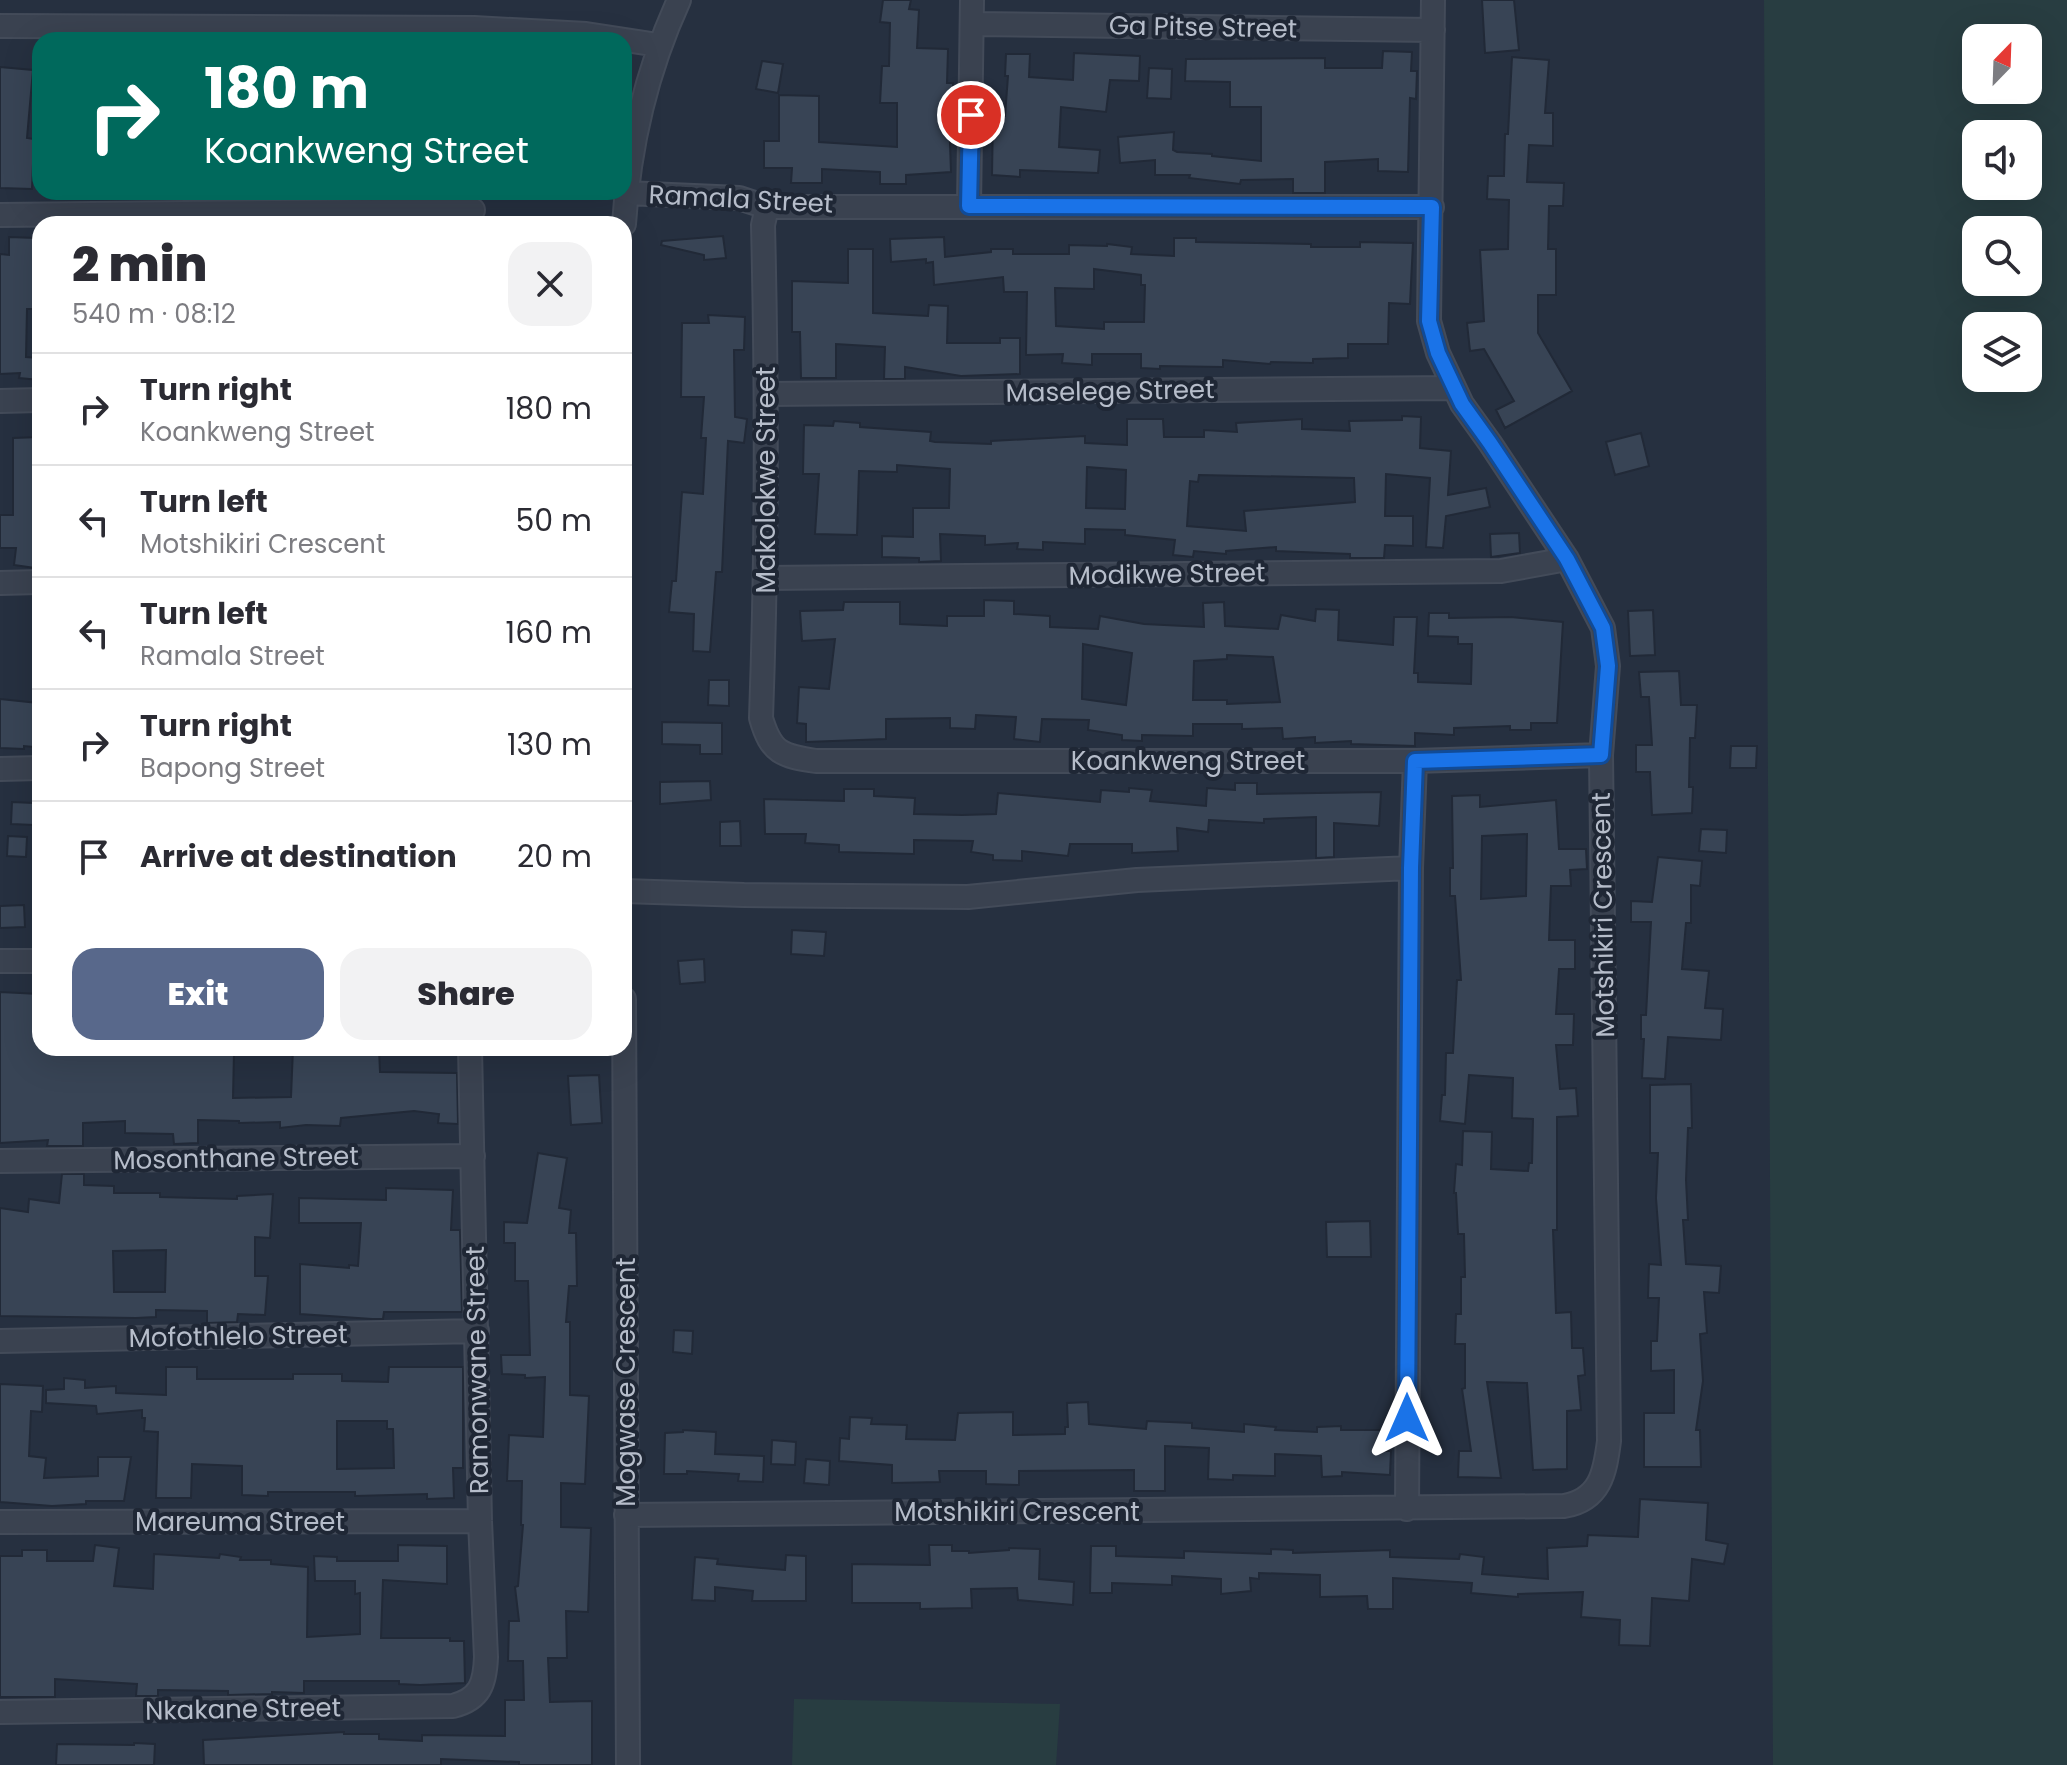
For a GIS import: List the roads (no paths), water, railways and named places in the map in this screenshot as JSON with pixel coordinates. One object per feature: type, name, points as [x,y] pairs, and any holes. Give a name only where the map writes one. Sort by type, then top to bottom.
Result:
[{"type":"street","points":[[632,158],[642,100],[658,45],[679,0]]},
{"type":"street","points":[[969,206],[972,0]]},
{"type":"street","name":"Motshikiri Crescent","points":[[626,1515],[1564,1506],[1580,1503],[1593,1492],[1606,1467],[1609,1441],[1601,755],[1608,666],[1603,628],[1567,559],[1453,388],[1429,321],[1433,0]]},
{"type":"street","name":"Ga Pitse Street","points":[[972,24],[1433,30]]},
{"type":"street","points":[[0,26],[356,32]]},
{"type":"street","points":[[632,41],[658,45]]},
{"type":"street","name":"Ramala Street","points":[[632,193],[739,198],[767,207],[1432,207]]},
{"type":"street","name":"Makolokwe Street","points":[[767,207],[763,225],[767,394],[766,578],[761,718],[766,737],[776,750]]},
{"type":"street","points":[[0,215],[473,209]]},
{"type":"street","name":"Maselege Street","points":[[767,394],[1453,388]]},
{"type":"street","points":[[0,401],[32,400]]},
{"type":"street","name":"Modikwe Street","points":[[766,578],[1501,571],[1567,559]]},
{"type":"street","points":[[0,583],[32,582]]},
{"type":"street","name":"Koankweng Street","points":[[776,750],[794,758],[816,761],[1415,761],[1601,755]]},
{"type":"street","points":[[1407,1509],[1411,868],[1415,761]]},
{"type":"street","points":[[0,769],[32,768]]},
{"type":"street","points":[[632,891],[968,897],[1137,880],[1411,868]]},
{"type":"street","points":[[0,961],[32,961]]},
{"type":"street","name":"Ramonwane Street","points":[[470,1056],[480,1521],[486,1657],[480,1691]]},
{"type":"street","name":"Mogwase Crescent","points":[[624,1056],[628,1765]]},
{"type":"street","name":"Mosonthane Street","points":[[0,1161],[473,1156]]},
{"type":"street","name":"Mofothlelo Street","points":[[0,1341],[477,1331]]},
{"type":"street","name":"Mareuma Street","points":[[0,1522],[480,1521]]},
{"type":"street","name":"Nkakane Street","points":[[0,1712],[453,1706],[469,1702],[480,1691]]}]
